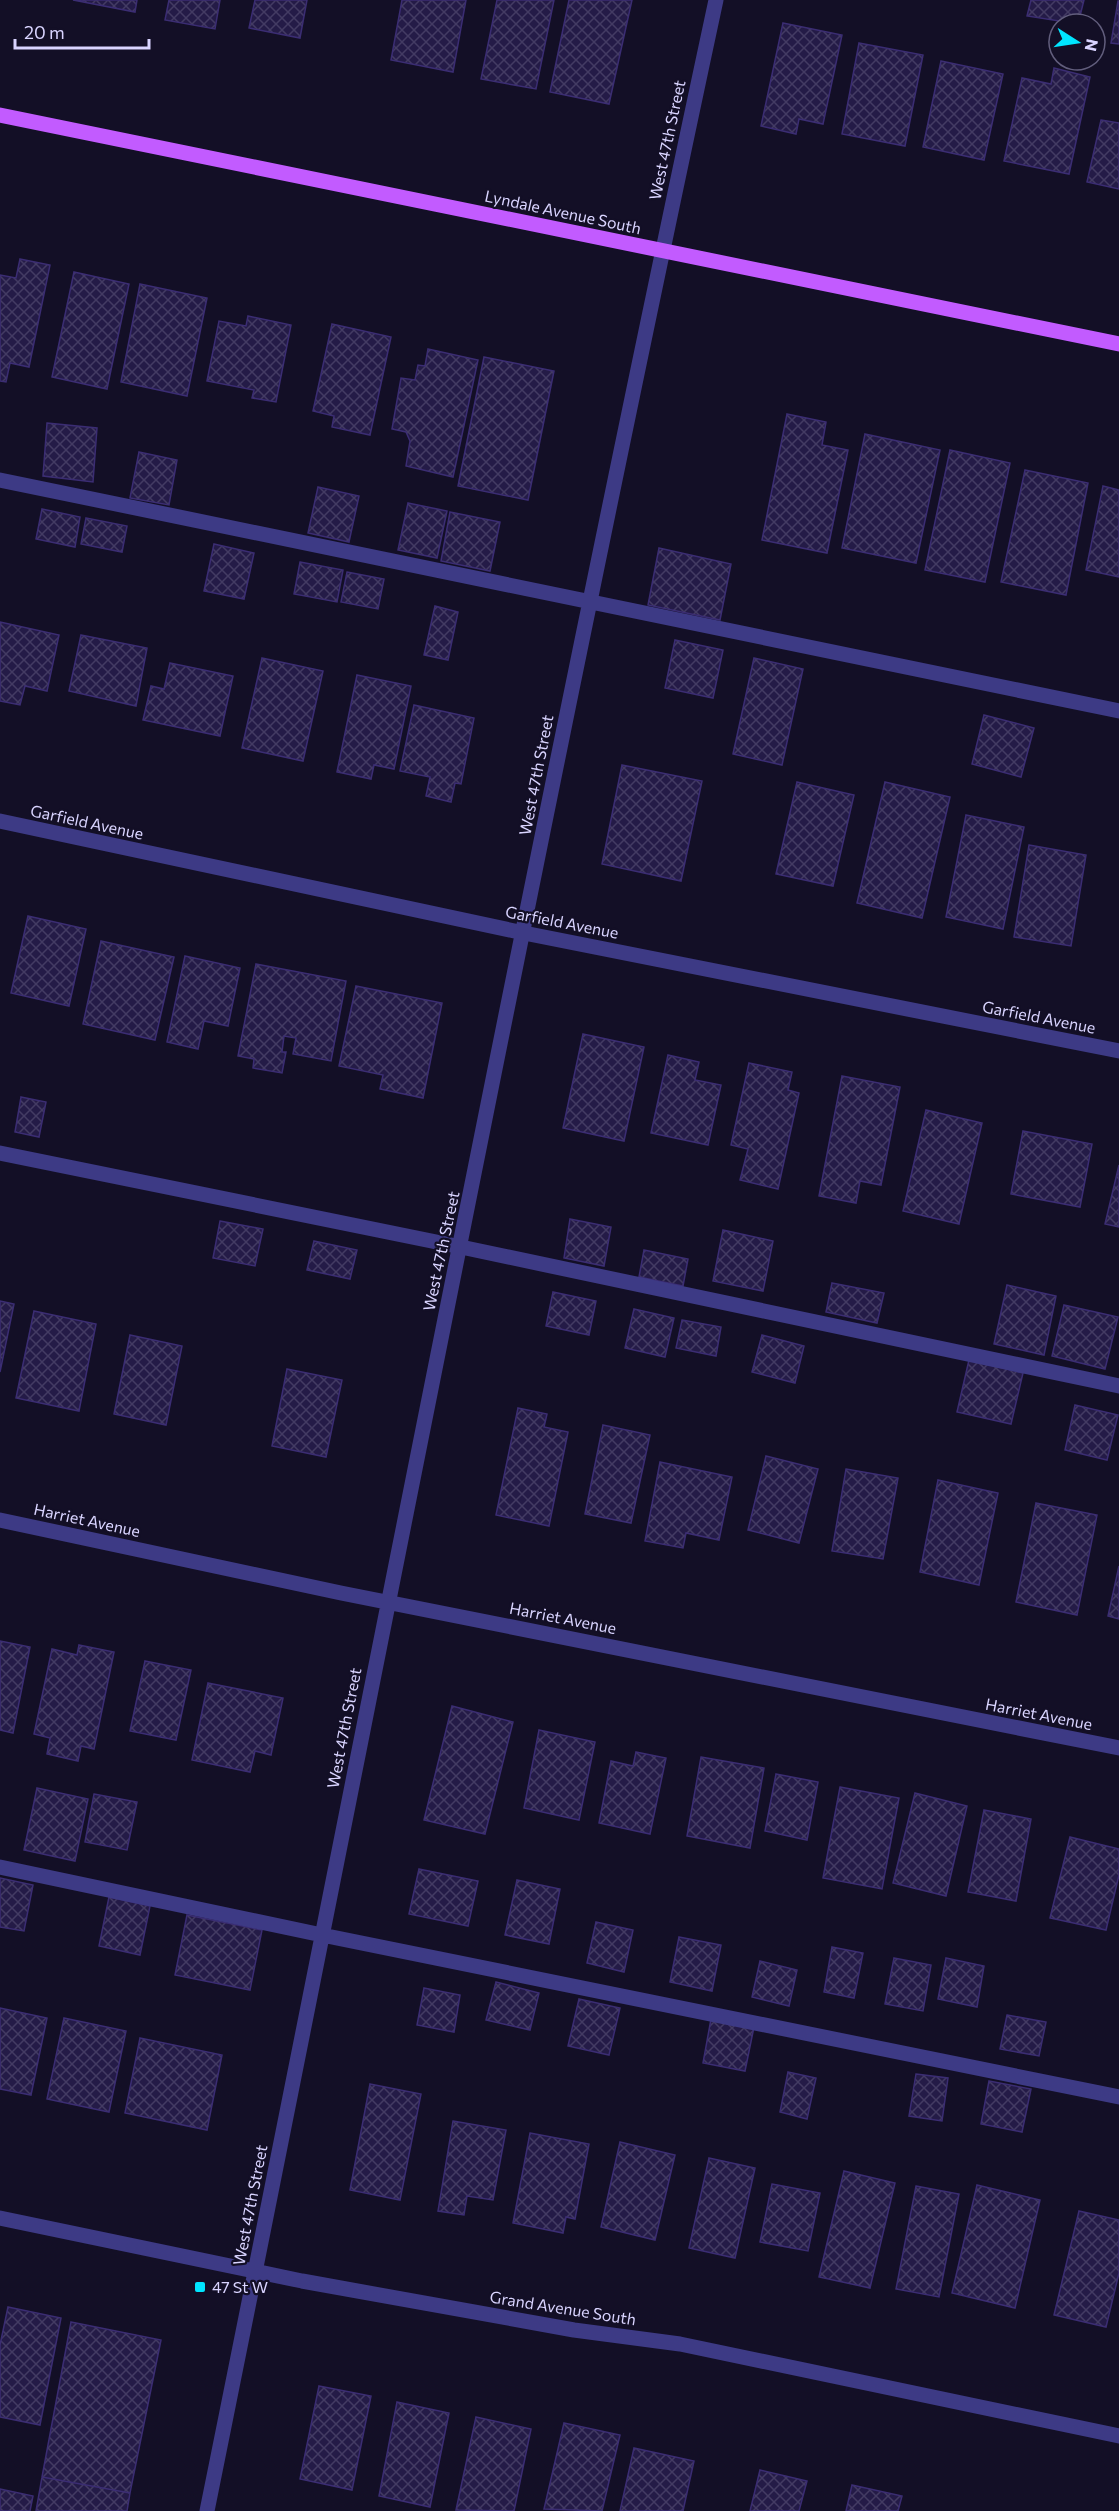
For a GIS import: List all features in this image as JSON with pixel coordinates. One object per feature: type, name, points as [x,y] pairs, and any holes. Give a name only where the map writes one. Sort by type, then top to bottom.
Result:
[{"type":"main road","name":"Lyndale Avenue South","points":[[0,115],[1119,344]]},
{"type":"street","name":"West 47th Street","points":[[207,2511],[387,1601],[524,933],[588,600],[716,0]]},
{"type":"street","points":[[0,480],[1119,711]]},
{"type":"street","name":"Garfield Avenue","points":[[0,821],[524,933],[1119,1051]]},
{"type":"street","points":[[0,1153],[461,1247],[1119,1386]]},
{"type":"street","name":"Harriet Avenue","points":[[0,1520],[387,1601],[1119,1748]]},
{"type":"street","points":[[0,1867],[1119,2097]]},
{"type":"street","name":"Grand Avenue South","points":[[0,2218],[255,2272],[574,2330],[680,2344],[1119,2436]]},
{"type":"building","points":[[73,0],[137,0],[135,12]]},
{"type":"building","points":[[169,0],[220,0],[215,29],[165,20]]},
{"type":"building","points":[[255,0],[307,0],[300,38],[249,28]]},
{"type":"building","points":[[402,0],[466,0],[453,72],[391,60]]},
{"type":"building","points":[[497,0],[554,0],[536,89],[481,79]]},
{"type":"building","points":[[569,0],[632,0],[609,104],[550,92]]},
{"type":"building","points":[[1031,0],[1084,0],[1081,12],[1047,12],[1047,19],[1027,16]]},
{"type":"building","points":[[1119,1],[1119,44],[1111,43]]},
{"type":"building","points":[[783,23],[842,35],[823,124],[799,119],[796,134],[761,126]]},
{"type":"building","points":[[859,43],[923,55],[905,146],[842,134]]},
{"type":"building","points":[[941,61],[1003,74],[984,160],[923,147]]},
{"type":"building","points":[[1053,72],[1070,72],[1090,77],[1069,174],[1004,161],[1022,78],[1051,84]]},
{"type":"building","points":[[1101,120],[1119,123],[1119,189],[1087,182]]},
{"type":"building","points":[[20,259],[50,265],[29,367],[10,363],[6,382],[0,381],[0,275],[16,278]]},
{"type":"building","points":[[74,272],[129,284],[107,389],[52,377]]},
{"type":"building","points":[[140,284],[207,298],[187,396],[121,382]]},
{"type":"building","points":[[248,316],[291,325],[276,402],[252,398],[254,390],[207,381],[219,321],[246,326]]},
{"type":"building","points":[[332,324],[391,337],[370,435],[332,427],[334,416],[313,411]]},
{"type":"building","points":[[428,349],[478,360],[453,477],[406,466],[410,441],[406,432],[392,429],[401,378],[415,380],[418,365],[425,366]]},
{"type":"building","points":[[484,357],[554,371],[528,500],[458,486]]},
{"type":"building","points":[[787,414],[826,422],[822,445],[848,450],[827,553],[762,540]]},
{"type":"building","points":[[47,423],[97,428],[93,482],[43,476]]},
{"type":"building","points":[[865,434],[940,450],[916,563],[842,548]]},
{"type":"building","points":[[950,450],[1010,463],[985,582],[925,570]]},
{"type":"building","points":[[139,452],[177,460],[169,505],[130,498]]},
{"type":"building","points":[[1025,470],[1088,483],[1066,595],[1001,582]]},
{"type":"building","points":[[1103,486],[1119,490],[1119,577],[1086,570]]},
{"type":"building","points":[[318,487],[359,496],[349,542],[308,533]]},
{"type":"building","points":[[408,503],[447,511],[437,558],[398,550]]},
{"type":"building","points":[[42,509],[80,517],[75,547],[36,539]]},
{"type":"building","points":[[450,512],[500,522],[490,571],[441,561]]},
{"type":"building","points":[[86,518],[127,526],[122,552],[81,544]]},
{"type":"building","points":[[214,544],[254,553],[244,599],[204,591]]},
{"type":"building","points":[[659,548],[731,564],[720,620],[648,605]]},
{"type":"building","points":[[300,562],[343,570],[337,602],[294,594]]},
{"type":"building","points":[[347,572],[384,579],[378,609],[341,602]]},
{"type":"building","points":[[435,606],[458,612],[448,660],[424,655]]},
{"type":"building","points":[[0,622],[59,635],[47,691],[25,686],[20,705],[0,701]]},
{"type":"building","points":[[81,635],[147,648],[136,706],[69,691]]},
{"type":"building","points":[[675,640],[723,650],[713,698],[665,688]]},
{"type":"building","points":[[262,658],[323,671],[303,761],[242,748]]},
{"type":"building","points":[[754,658],[803,669],[782,765],[733,754]]},
{"type":"building","points":[[170,663],[233,676],[220,736],[143,720],[151,686],[164,689]]},
{"type":"building","points":[[357,675],[411,686],[394,769],[374,765],[371,779],[337,772]]},
{"type":"building","points":[[414,705],[474,718],[461,784],[455,783],[451,802],[426,796],[430,777],[400,771]]},
{"type":"building","points":[[984,715],[1034,728],[1021,777],[972,764]]},
{"type":"building","points":[[622,765],[702,781],[681,881],[602,864]]},
{"type":"building","points":[[797,782],[854,795],[833,886],[776,874]]},
{"type":"building","points":[[885,782],[950,797],[922,918],[857,903]]},
{"type":"building","points":[[966,815],[1024,827],[1003,929],[946,917]]},
{"type":"building","points":[[1029,845],[1086,855],[1071,946],[1014,937]]},
{"type":"building","points":[[28,916],[86,929],[69,1006],[11,993]]},
{"type":"building","points":[[101,941],[174,957],[155,1040],[83,1024]]},
{"type":"building","points":[[185,956],[240,968],[228,1026],[204,1021],[198,1049],[167,1042]]},
{"type":"building","points":[[256,964],[346,981],[331,1061],[293,1054],[296,1038],[284,1036],[282,1052],[286,1052],[282,1073],[253,1068],[254,1059],[238,1056]]},
{"type":"building","points":[[356,986],[442,1003],[423,1098],[380,1089],[383,1075],[339,1066]]},
{"type":"building","points":[[583,1034],[644,1047],[624,1141],[563,1128]]},
{"type":"building","points":[[668,1055],[699,1062],[695,1080],[721,1085],[708,1145],[651,1133]]},
{"type":"building","points":[[749,1063],[792,1072],[788,1090],[799,1093],[778,1189],[740,1180],[748,1149],[731,1145]]},
{"type":"building","points":[[842,1076],[900,1087],[881,1185],[860,1181],[856,1203],[819,1196]]},
{"type":"building","points":[[21,1097],[46,1102],[39,1137],[15,1132]]},
{"type":"building","points":[[926,1110],[982,1123],[959,1224],[903,1211]]},
{"type":"building","points":[[1023,1131],[1092,1144],[1080,1207],[1011,1194]]},
{"type":"building","points":[[1119,1165],[1119,1227],[1105,1224]]},
{"type":"building","points":[[570,1219],[611,1227],[604,1266],[564,1258]]},
{"type":"building","points":[[220,1221],[263,1229],[255,1266],[213,1258]]},
{"type":"building","points":[[723,1230],[773,1241],[763,1291],[713,1281]]},
{"type":"building","points":[[314,1241],[357,1250],[350,1279],[307,1270]]},
{"type":"building","points":[[644,1250],[688,1259],[683,1286],[639,1277]]},
{"type":"building","points":[[832,1283],[884,1293],[877,1323],[826,1312]]},
{"type":"building","points":[[1007,1285],[1056,1296],[1044,1355],[994,1344]]},
{"type":"building","points":[[553,1292],[596,1301],[589,1335],[546,1326]]},
{"type":"building","points":[[0,1301],[14,1304],[0,1372]]},
{"type":"building","points":[[1064,1305],[1118,1317],[1105,1369],[1052,1356]]},
{"type":"building","points":[[634,1309],[674,1318],[665,1357],[625,1348]]},
{"type":"building","points":[[34,1311],[96,1324],[79,1411],[16,1398]]},
{"type":"building","points":[[682,1320],[721,1327],[716,1356],[676,1348]]},
{"type":"building","points":[[130,1335],[182,1346],[166,1425],[114,1414]]},
{"type":"building","points":[[762,1335],[804,1346],[795,1383],[752,1372]]},
{"type":"building","points":[[969,1360],[1023,1373],[1011,1424],[957,1412]]},
{"type":"building","points":[[287,1369],[342,1380],[326,1457],[272,1446]]},
{"type":"building","points":[[1075,1405],[1118,1415],[1107,1460],[1065,1450]]},
{"type":"building","points":[[518,1408],[547,1414],[544,1427],[568,1432],[549,1526],[496,1515]]},
{"type":"building","points":[[603,1425],[650,1435],[631,1523],[585,1514]]},
{"type":"building","points":[[766,1456],[818,1469],[799,1543],[748,1530]]},
{"type":"building","points":[[660,1462],[732,1477],[719,1540],[686,1533],[683,1548],[645,1541]]},
{"type":"building","points":[[846,1469],[898,1478],[883,1559],[832,1551]]},
{"type":"building","points":[[938,1480],[998,1493],[979,1585],[920,1572]]},
{"type":"building","points":[[1036,1503],[1097,1515],[1077,1615],[1016,1602]]},
{"type":"building","points":[[1119,1566],[1119,1619],[1108,1616]]},
{"type":"building","points":[[0,1641],[30,1647],[13,1733],[0,1730]]},
{"type":"building","points":[[79,1645],[114,1652],[94,1749],[81,1746],[78,1761],[47,1754],[50,1738],[34,1734],[52,1649],[77,1655]]},
{"type":"building","points":[[145,1661],[191,1670],[176,1740],[130,1731]]},
{"type":"building","points":[[208,1683],[283,1698],[271,1755],[255,1751],[250,1772],[192,1760]]},
{"type":"building","points":[[452,1706],[513,1722],[485,1834],[424,1820]]},
{"type":"building","points":[[539,1730],[595,1742],[579,1820],[524,1808]]},
{"type":"building","points":[[636,1752],[666,1758],[650,1834],[599,1823],[611,1761],[633,1766]]},
{"type":"building","points":[[701,1757],[764,1768],[750,1848],[687,1836]]},
{"type":"building","points":[[776,1774],[818,1782],[807,1840],[765,1831]]},
{"type":"building","points":[[840,1787],[899,1798],[882,1889],[823,1878]]},
{"type":"building","points":[[37,1788],[88,1799],[75,1861],[24,1850]]},
{"type":"building","points":[[915,1793],[967,1806],[946,1896],[893,1883]]},
{"type":"building","points":[[94,1794],[137,1802],[127,1850],[85,1842]]},
{"type":"building","points":[[984,1810],[1031,1819],[1016,1901],[968,1892]]},
{"type":"building","points":[[1070,1837],[1119,1849],[1119,1875],[1106,1930],[1050,1918]]},
{"type":"building","points":[[419,1869],[478,1881],[468,1926],[409,1914]]},
{"type":"building","points":[[0,1878],[33,1885],[24,1931],[0,1927]]},
{"type":"building","points":[[517,1880],[560,1889],[549,1944],[505,1935]]},
{"type":"building","points":[[109,1897],[150,1906],[140,1955],[99,1946]]},
{"type":"building","points":[[187,1915],[262,1930],[250,1990],[175,1975]]},
{"type":"building","points":[[596,1922],[633,1930],[624,1972],[587,1963]]},
{"type":"building","points":[[679,1937],[721,1945],[712,1991],[670,1982]]},
{"type":"building","points":[[832,1947],[863,1953],[854,1998],[824,1992]]},
{"type":"building","points":[[894,1958],[931,1965],[923,2011],[885,2004]]},
{"type":"building","points":[[946,1958],[984,1966],[977,2007],[938,1999]]},
{"type":"building","points":[[760,1961],[797,1970],[789,2006],[752,1997]]},
{"type":"building","points":[[496,1982],[539,1993],[530,2030],[486,2020]]},
{"type":"building","points":[[424,1988],[460,1995],[454,2032],[417,2025]]},
{"type":"building","points":[[579,1999],[620,2008],[609,2055],[568,2046]]},
{"type":"building","points":[[0,2008],[47,2018],[31,2095],[0,2089]]},
{"type":"building","points":[[1007,2015],[1046,2022],[1039,2056],[1000,2049]]},
{"type":"building","points":[[64,2018],[126,2031],[109,2112],[47,2099]]},
{"type":"building","points":[[711,2019],[754,2027],[745,2071],[703,2063]]},
{"type":"building","points":[[140,2038],[222,2055],[207,2130],[125,2113]]},
{"type":"building","points":[[788,2072],[816,2078],[807,2119],[780,2112]]},
{"type":"building","points":[[916,2074],[948,2078],[942,2121],[909,2116]]},
{"type":"building","points":[[989,2081],[1031,2089],[1022,2132],[981,2124]]},
{"type":"building","points":[[370,2084],[421,2094],[400,2200],[350,2190]]},
{"type":"building","points":[[453,2121],[506,2130],[493,2200],[467,2196],[464,2215],[438,2211]]},
{"type":"building","points":[[530,2133],[589,2144],[575,2219],[566,2217],[563,2233],[513,2223]]},
{"type":"building","points":[[620,2142],[675,2155],[655,2240],[601,2227]]},
{"type":"building","points":[[709,2158],[755,2168],[735,2258],[689,2248]]},
{"type":"building","points":[[844,2171],[895,2183],[870,2288],[819,2277]]},
{"type":"building","points":[[772,2184],[820,2193],[808,2251],[760,2242]]},
{"type":"building","points":[[977,2185],[1040,2200],[1015,2308],[952,2293]]},
{"type":"building","points":[[916,2186],[959,2194],[939,2297],[896,2289]]},
{"type":"building","points":[[1079,2211],[1119,2220],[1119,2273],[1106,2327],[1054,2315]]},
{"type":"building","points":[[8,2307],[61,2318],[40,2425],[0,2417],[0,2345]]},
{"type":"building","points":[[71,2322],[161,2340],[130,2493],[42,2477]]},
{"type":"building","points":[[319,2386],[371,2396],[352,2490],[300,2479]]},
{"type":"building","points":[[397,2402],[449,2413],[430,2507],[379,2496]]},
{"type":"building","points":[[476,2417],[531,2429],[514,2511],[456,2510]]},
{"type":"building","points":[[564,2423],[620,2435],[602,2511],[544,2509]]},
{"type":"building","points":[[634,2448],[694,2461],[683,2511],[620,2511]]},
{"type":"building","points":[[760,2470],[807,2481],[799,2511],[750,2511]]},
{"type":"building","points":[[42,2477],[130,2493],[127,2511],[36,2511]]},
{"type":"building","points":[[852,2485],[902,2496],[898,2511],[846,2511]]},
{"type":"building","points":[[0,2489],[33,2496],[30,2511],[0,2511]]},
{"type":"place","name":"47 St W","points":[[200,2287]]}]
